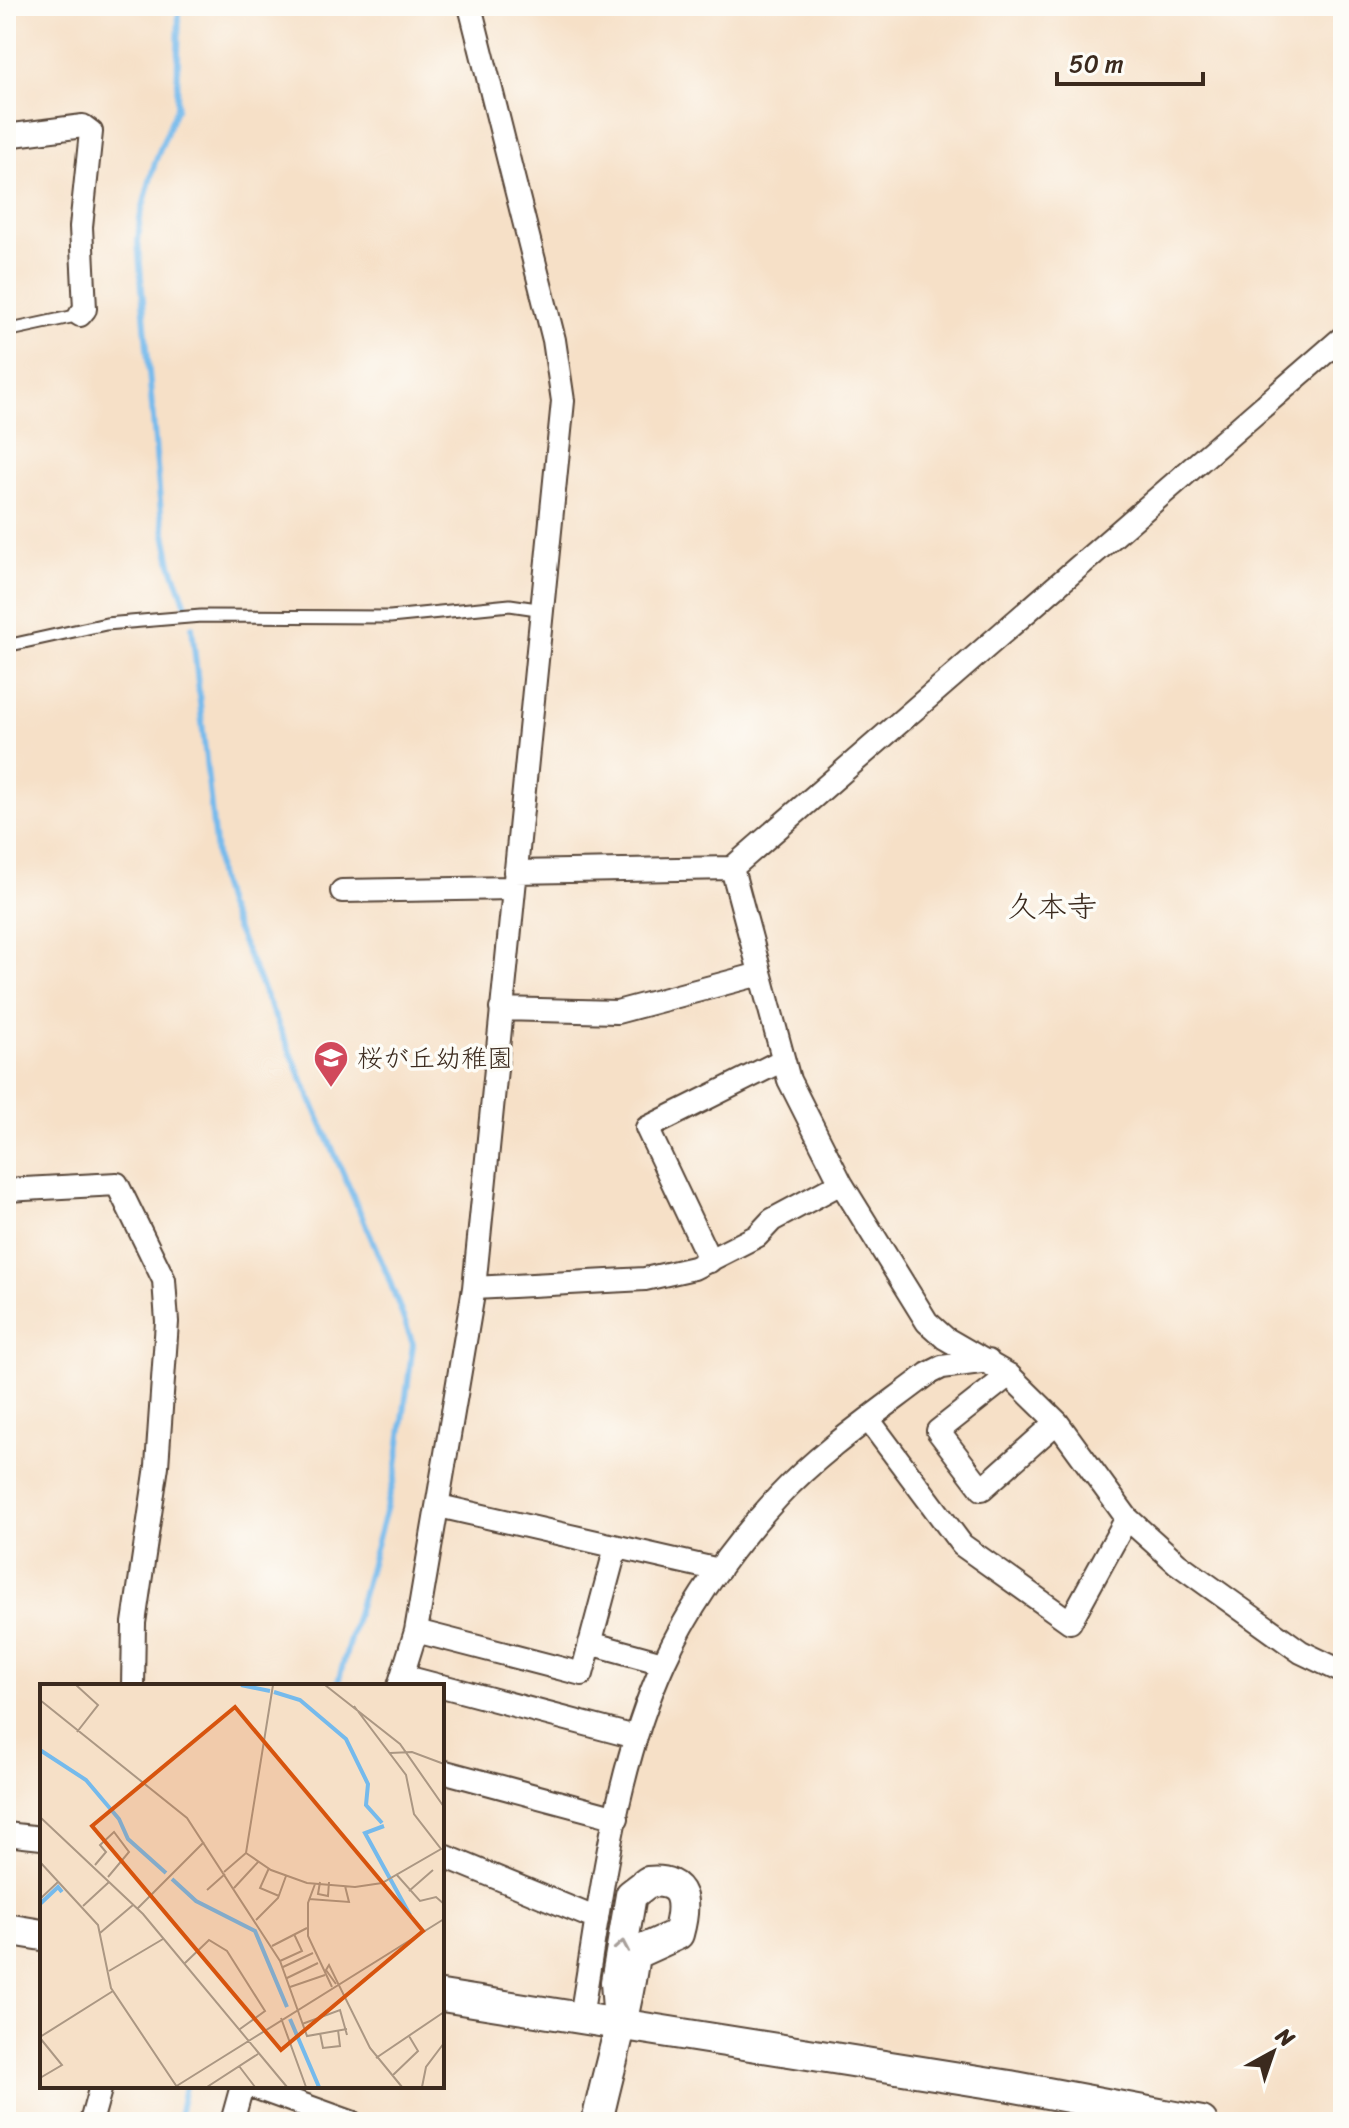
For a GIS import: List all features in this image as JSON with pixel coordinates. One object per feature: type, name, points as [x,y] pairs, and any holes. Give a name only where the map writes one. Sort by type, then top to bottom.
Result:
[{"type":"street","points":[[425,1684],[400,1681],[416,1631],[474,1288],[563,401],[560,367],[470,6]]},
{"type":"street","points":[[6,136],[83,126],[91,132],[81,227],[85,309],[80,315]]},
{"type":"street","points":[[342,891],[732,868],[1343,337]]},
{"type":"street","points":[[732,868],[789,1080],[841,1183],[927,1322],[945,1338],[1009,1375],[1057,1422],[1127,1518],[1177,1563],[1301,1652],[1343,1672]]},
{"type":"street","points":[[501,1009],[617,1012],[760,974]]},
{"type":"street","points":[[710,1261],[647,1128],[783,1060]]},
{"type":"street","points":[[474,1288],[645,1279],[710,1261],[757,1236],[772,1220],[841,1183]]},
{"type":"street","points":[[6,1190],[117,1184],[164,1280],[167,1322],[157,1466],[134,1623],[133,1684]]},
{"type":"street","points":[[581,2017],[597,1919],[635,1737],[663,1663],[687,1617],[719,1570],[778,1497],[868,1419],[942,1367],[988,1361]]},
{"type":"street","points":[[1009,1375],[938,1431],[982,1489],[1057,1422]]},
{"type":"street","points":[[868,1419],[962,1545],[1070,1622],[1127,1518]]},
{"type":"street","points":[[439,1506],[719,1570]]},
{"type":"street","points":[[416,1631],[582,1674],[616,1547]]},
{"type":"street","points":[[590,1643],[663,1663]]},
{"type":"street","points":[[444,1687],[635,1737]]},
{"type":"street","points":[[444,1772],[617,1818]]},
{"type":"street","points":[[6,1834],[40,1838]]},
{"type":"street","points":[[444,1856],[597,1919]]},
{"type":"street","points":[[6,1929],[40,1935]]},
{"type":"street","points":[[444,1996],[1010,2086],[1202,2122]]},
{"type":"street","points":[[597,2122],[619,2023]]},
{"type":"street","points":[[91,2122],[100,2088]]},
{"type":"street","points":[[232,2122],[241,2088]]},
{"type":"street","points":[[257,2088],[351,2122]]},
{"type":"lane","points":[[6,331],[80,315]]},
{"type":"lane","points":[[6,646],[106,624],[201,616],[390,617],[510,605],[544,610]]},
{"type":"waterway","points":[[179,6],[177,107],[155,162],[140,218],[138,242],[161,513],[171,564],[187,608]]},
{"type":"waterway","points":[[192,627],[218,874],[226,905],[387,1274],[413,1344],[396,1473],[338,1684]]},
{"type":"waterway","points":[[178,2122],[185,2088]]},
{"type":"place","name":"桜が丘幼稚園","points":[[331,1089]]},
{"type":"district","name":"久本寺","points":[[1052,907]]}]
